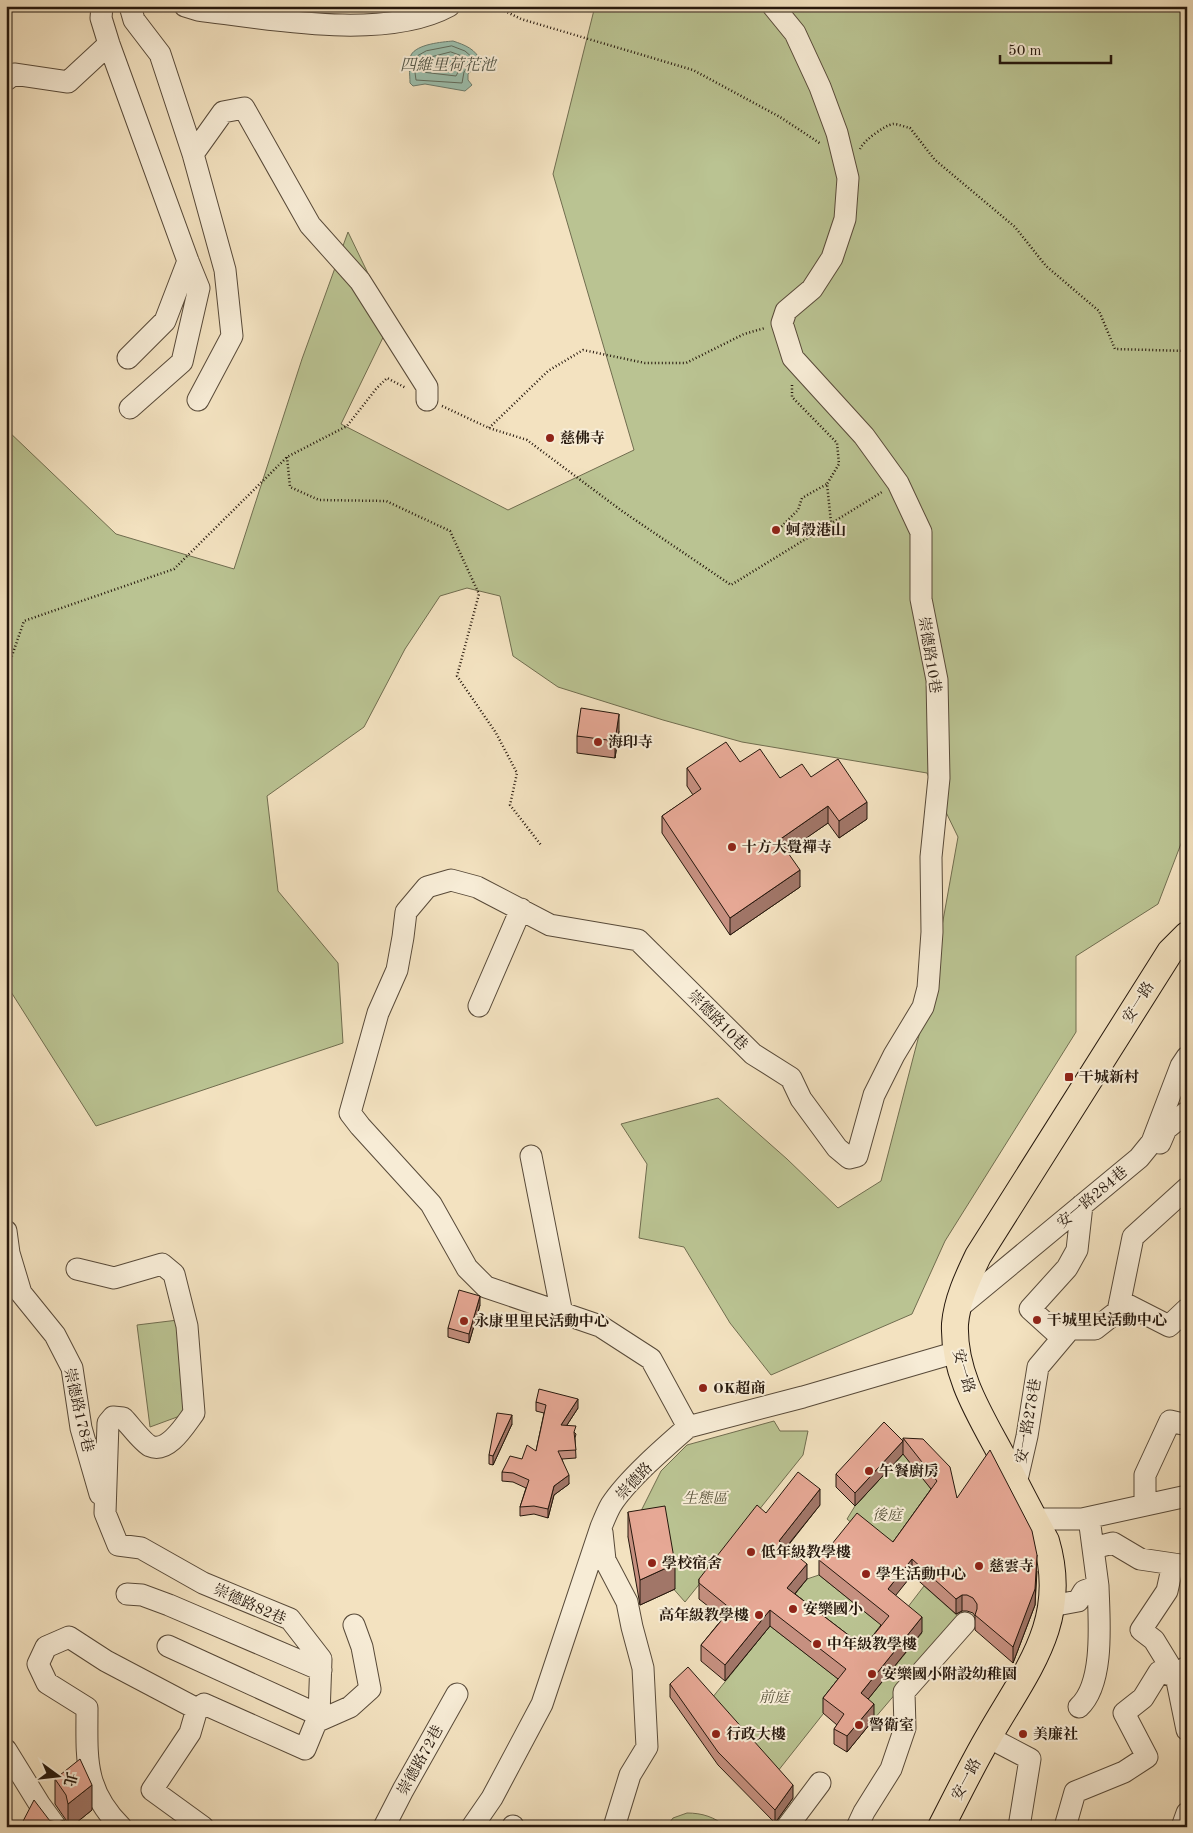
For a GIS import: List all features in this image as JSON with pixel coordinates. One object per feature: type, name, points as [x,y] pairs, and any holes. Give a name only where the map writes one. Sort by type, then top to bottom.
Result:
[{"type":"main road","name":"安一路","points":[[940,1827],[988,1738],[1038,1652],[1047,1627],[1051,1606],[1052,1584],[1049,1552],[1046,1542],[964,1382],[957,1352],[955,1323],[958,1308],[978,1256],[1170,952],[1187,935]]},
{"type":"street","points":[[102,6],[101,18],[109,44],[188,261],[200,288],[182,362],[130,408]]},
{"type":"street","points":[[130,6],[134,20],[160,54],[193,154],[225,270],[232,336],[198,400]]},
{"type":"street","points":[[185,6],[198,10],[314,24],[379,25],[435,14],[449,6]]},
{"type":"street","points":[[772,6],[795,33],[820,87],[837,133],[845,168],[845,219],[832,258],[812,289],[786,311],[782,323],[793,358]]},
{"type":"street","points":[[6,80],[14,74],[68,82],[109,44]]},
{"type":"street","points":[[193,154],[223,112],[244,108],[310,226],[360,281],[428,387],[427,400]]},
{"type":"street","points":[[128,358],[165,321],[188,261]]},
{"type":"street","name":"崇德路10巷","points":[[688,1427],[651,1359],[600,1326],[587,1320],[562,1314],[486,1287],[467,1268],[432,1204],[350,1113],[378,1013],[397,970],[406,912],[427,887],[451,880],[476,887],[550,925],[638,940],[753,1054],[790,1078],[801,1099],[837,1148],[849,1158],[857,1156],[874,1095],[894,1055],[923,1007],[929,978],[932,932],[931,858],[939,778],[937,680],[921,599],[921,532],[898,483],[864,436],[793,358]]},
{"type":"street","points":[[479,1006],[521,909]]},
{"type":"street","name":"安一路284巷","points":[[958,1308],[1139,1158],[1152,1142],[1181,1066],[1187,1057]]},
{"type":"street","points":[[1139,1158],[1155,1157],[1166,1128],[1187,1112]]},
{"type":"street","points":[[531,1156],[562,1314]]},
{"type":"street","points":[[1082,1205],[1076,1250],[1067,1268],[1030,1309],[1062,1338],[1070,1329],[1095,1330],[1118,1311],[1133,1237],[1187,1188]]},
{"type":"street","name":"崇德路178巷","points":[[6,1231],[21,1293],[55,1335],[72,1368],[81,1428],[105,1513]]},
{"type":"street","name":"崇德路82巷","points":[[77,1269],[114,1278],[162,1264],[174,1274],[187,1326],[194,1414],[169,1444],[156,1447],[149,1446],[123,1418],[113,1416],[108,1423],[105,1513],[118,1545],[141,1548],[203,1583],[290,1619],[321,1659],[318,1719],[305,1749],[204,1704],[197,1709],[106,1661],[69,1638],[46,1647],[38,1664],[47,1683],[87,1708],[88,1760],[96,1793],[112,1818],[121,1827]]},
{"type":"street","points":[[1120,1301],[1169,1326],[1187,1309]]},
{"type":"street","name":"安一路278巷","points":[[1016,1484],[1027,1436],[1038,1367],[1062,1338]]},
{"type":"street","name":"崇德路","points":[[472,1827],[492,1798],[542,1704],[601,1527],[611,1506],[622,1490],[688,1427],[957,1352]]},
{"type":"street","points":[[1145,1505],[1144,1475],[1170,1421],[1187,1425]]},
{"type":"street","points":[[1034,1519],[1089,1518],[1187,1496]]},
{"type":"street","points":[[1079,1708],[1084,1703],[1095,1677],[1100,1635],[1098,1586],[1089,1518]]},
{"type":"street","points":[[601,1527],[605,1560],[627,1602],[644,1668],[647,1747],[630,1775],[614,1827]]},
{"type":"street","points":[[1093,1548],[1114,1543],[1140,1559],[1180,1565],[1167,1590],[1141,1630],[1154,1640],[1181,1671],[1187,1730]]},
{"type":"street","points":[[1051,1606],[1078,1601],[1084,1591],[1098,1586]]},
{"type":"street","points":[[127,1594],[142,1595],[169,1605],[321,1670]]},
{"type":"street","points":[[857,1827],[890,1770],[905,1728],[904,1692],[966,1622]]},
{"type":"street","points":[[168,1646],[318,1719],[350,1706],[370,1689],[362,1647],[354,1625]]},
{"type":"street","points":[[1065,1827],[1075,1792],[1124,1772],[1147,1757],[1124,1713],[1143,1698],[1159,1672],[1181,1671]]},
{"type":"street","name":"崇德路72巷","points":[[384,1827],[458,1694]]},
{"type":"street","points":[[197,1709],[190,1733],[152,1790],[203,1827]]},
{"type":"street","points":[[988,1738],[1030,1759],[1019,1827]]},
{"type":"street","points":[[6,1750],[56,1827]]},
{"type":"street","points":[[787,1827],[820,1783]]},
{"type":"street","points":[[1182,1827],[1187,1813]]},
{"type":"path","points":[[495,6],[520,19],[693,70],[780,118],[845,168],[861,145],[878,132],[893,124],[910,128],[935,160],[1015,227],[1046,266],[1099,311],[1115,349],[1187,351]]},
{"type":"path","points":[[490,428],[548,371],[583,350],[645,363],[686,363],[744,334],[782,323]]},
{"type":"path","points":[[774,534],[798,510],[802,498],[827,484],[839,464],[837,443],[792,397],[793,358]]},
{"type":"path","points":[[6,672],[24,621],[174,569],[287,456],[347,426],[387,378],[427,400],[490,428],[527,440],[622,511],[732,586],[831,522],[898,483]]},
{"type":"path","points":[[287,456],[290,487],[319,500],[386,501],[450,531],[479,594],[457,676],[496,733],[517,773],[510,805],[541,845]]},
{"type":"path","points":[[827,484],[831,522]]},
{"type":"green space","points":[[595,6],[728,6],[736,8],[737,6],[1187,6],[1187,828],[1158,904],[1076,956],[1076,1032],[945,1241],[912,1314],[771,1375],[730,1323],[684,1247],[639,1238],[647,1164],[621,1124],[718,1098],[787,1159],[838,1208],[881,1181],[930,993],[958,837],[927,773],[742,742],[663,720],[558,687],[513,656],[500,596],[467,588],[440,596],[405,649],[364,727],[267,796],[278,891],[338,963],[343,1043],[96,1126],[6,984],[6,429],[116,534],[234,569],[302,359],[348,232],[391,321],[341,424],[508,510],[634,450],[553,174]]},
{"type":"green space","points":[[178,1320],[188,1413],[150,1427],[137,1325]]},
{"type":"green space","name":"生態區","points":[[774,1421],[780,1431],[808,1431],[803,1455],[685,1602],[628,1537],[661,1471],[687,1445]]},
{"type":"green space","name":"後庭","points":[[903,1454],[937,1496],[915,1577],[847,1519],[855,1506]]},
{"type":"green space","points":[[819,1575],[875,1620],[892,1628],[864,1663],[787,1603],[807,1579]]},
{"type":"green space","points":[[924,1586],[960,1618],[874,1719],[861,1708],[922,1633],[901,1616]]},
{"type":"green space","name":"前庭","points":[[770,1626],[846,1685],[774,1776],[708,1703]]},
{"type":"green space","points":[[687,1813],[708,1816],[726,1827],[666,1827],[673,1818]]},
{"type":"water","name":"四維里荷花池","points":[[453,41],[473,51],[481,62],[468,74],[468,80],[472,85],[465,91],[425,84],[413,86],[410,83],[409,65],[414,51],[430,44]]},
{"type":"building","points":[[581,708],[619,714],[615,741],[577,736]]},
{"type":"building","name":"十方大覺禪寺","points":[[726,742],[740,762],[760,749],[780,778],[802,764],[811,777],[838,759],[867,802],[839,821],[828,806],[779,840],[800,870],[730,918],[662,816],[701,789],[687,768]]},
{"type":"building","name":"永康里里民活動中心","points":[[459,1290],[480,1296],[469,1334],[448,1328]]},
{"type":"building","points":[[539,1389],[578,1399],[561,1425],[576,1426],[574,1432],[576,1450],[558,1451],[569,1475],[554,1486],[548,1509],[534,1506],[520,1507],[529,1480],[513,1473],[502,1472],[510,1456],[522,1459],[527,1445],[536,1451],[546,1405],[536,1402]]},
{"type":"building","points":[[497,1413],[512,1415],[493,1456],[489,1455]]},
{"type":"building","points":[[884,1422],[903,1441],[855,1493],[836,1474]]},
{"type":"building","points":[[903,1438],[923,1439],[950,1467],[957,1498],[990,1450],[1032,1531],[1037,1555],[1035,1589],[1013,1647],[975,1615],[977,1604],[973,1598],[962,1595],[956,1599],[912,1559],[888,1589],[922,1617],[861,1693],[874,1704],[847,1736],[834,1729],[844,1714],[823,1698],[846,1669],[770,1610],[725,1665],[701,1645],[731,1609],[699,1583],[699,1579],[757,1505],[766,1513],[798,1472],[820,1489],[779,1541],[807,1564],[787,1588],[864,1647],[889,1616],[819,1560],[857,1513],[893,1542],[937,1481]]},
{"type":"building","points":[[665,1506],[675,1564],[640,1580],[628,1512]]},
{"type":"building","name":"行政大樓","points":[[688,1667],[793,1785],[775,1810],[718,1752],[670,1684]]},
{"type":"building","points":[[80,1759],[92,1785],[68,1804],[66,1795],[55,1779]]},
{"type":"building","points":[[34,1800],[50,1821],[58,1822],[64,1820],[70,1827],[20,1827]]},
{"type":"place","name":"慈佛寺","points":[[550,438]]},
{"type":"place","name":"蚵殼港山","points":[[776,530]]},
{"type":"place","name":"海印寺","points":[[598,742]]},
{"type":"place","name":"十方大覺禪寺","points":[[732,847]]},
{"type":"place","name":"干城新村","points":[[1069,1077]]},
{"type":"place","name":"干城里民活動中心","points":[[1037,1320]]},
{"type":"place","name":"永康里里民活動中心","points":[[464,1321]]},
{"type":"place","name":"OK超商","points":[[703,1388]]},
{"type":"place","name":"午餐廚房","points":[[869,1471]]},
{"type":"place","name":"低年級教學樓","points":[[751,1552]]},
{"type":"place","name":"學校宿舍","points":[[652,1563]]},
{"type":"place","name":"慈雲寺","points":[[979,1566]]},
{"type":"place","name":"學生活動中心","points":[[866,1574]]},
{"type":"place","name":"安樂國小","points":[[793,1609]]},
{"type":"place","name":"高年級教學樓","points":[[759,1615]]},
{"type":"place","name":"中年級教學樓","points":[[817,1644]]},
{"type":"place","name":"安樂國小附設幼稚園","points":[[872,1674]]},
{"type":"place","name":"警衛室","points":[[859,1725]]},
{"type":"place","name":"行政大樓","points":[[716,1734]]},
{"type":"place","name":"美廉社","points":[[1023,1734]]}]
